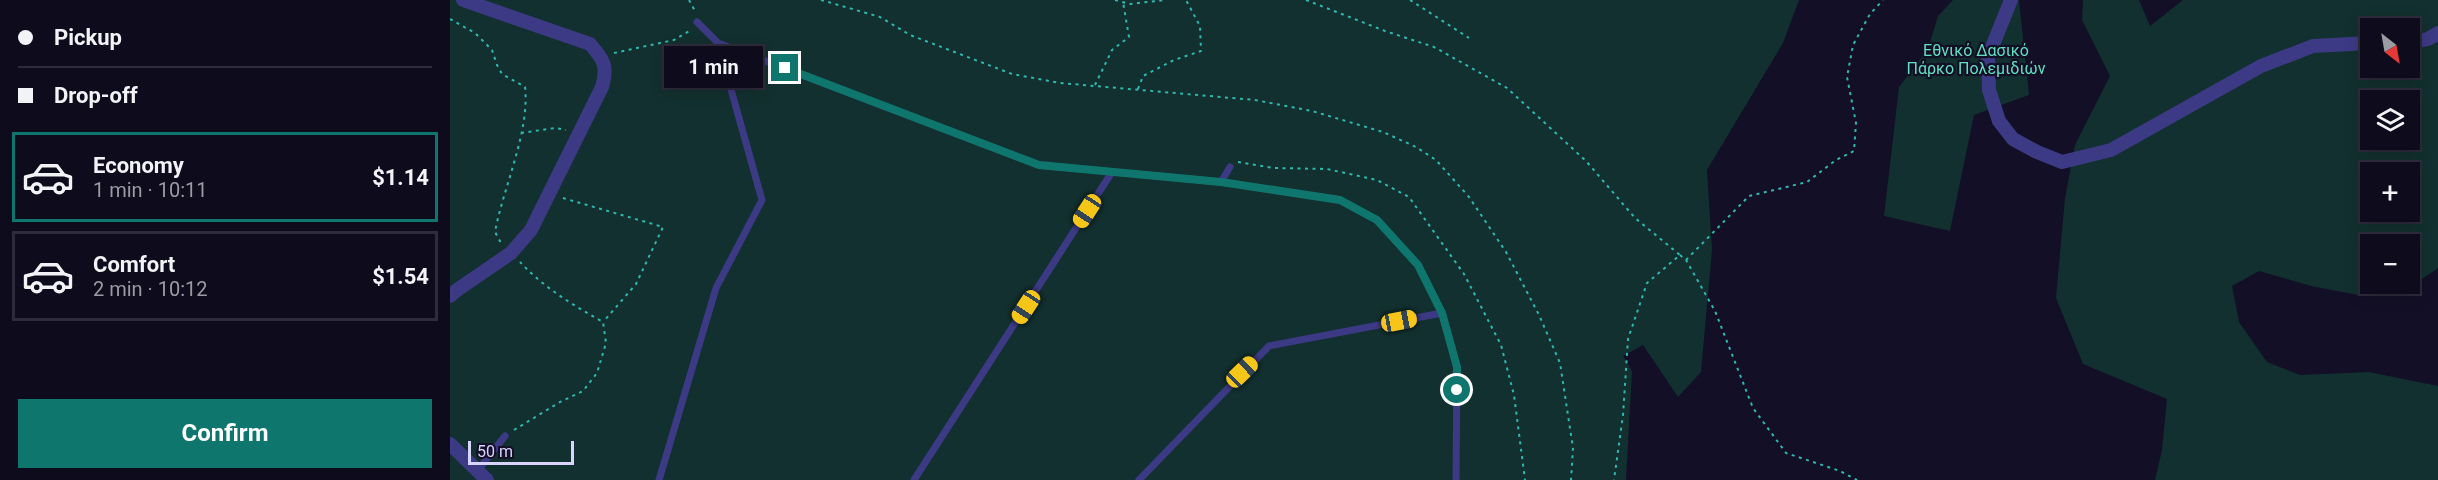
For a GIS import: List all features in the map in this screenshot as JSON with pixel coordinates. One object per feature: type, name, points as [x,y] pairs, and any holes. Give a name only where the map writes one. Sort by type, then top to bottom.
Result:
[{"type":"street","points":[[450,296],[511,253],[531,230],[602,87],[606,70],[600,55],[590,44],[463,0]]},
{"type":"street","points":[[2011,0],[1988,57],[1989,90],[1999,121],[2013,139],[2062,162],[2111,150],[2260,66],[2313,46],[2360,44]]},
{"type":"street","points":[[2420,41],[2438,33]]},
{"type":"street","points":[[450,444],[482,475]]},
{"type":"lane","points":[[697,22],[718,43],[1039,165],[1221,182],[1340,200],[1377,220],[1418,265],[1442,313],[1457,367],[1456,480]]},
{"type":"lane","points":[[658,480],[716,288],[762,200],[718,43]]},
{"type":"lane","points":[[1221,182],[1230,167]]},
{"type":"lane","points":[[914,480],[1112,172]]},
{"type":"lane","points":[[1139,480],[1269,346],[1442,313]]},
{"type":"lane","points":[[482,475],[505,436]]},
{"type":"path","points":[[600,55],[634,50],[674,40],[688,33],[697,22],[690,0]]},
{"type":"path","points":[[820,0],[880,17],[910,34],[1012,74],[1060,83],[1255,100],[1312,111],[1383,132],[1416,147],[1436,160],[1469,198],[1506,252],[1539,315],[1560,363],[1573,448],[1571,480]]},
{"type":"path","points":[[1115,0],[1130,4],[1165,0]]},
{"type":"path","points":[[1138,89],[1143,76],[1174,60],[1201,51],[1200,26],[1186,0]]},
{"type":"path","points":[[1306,0],[1385,31],[1434,47],[1508,88],[1586,162],[1635,218],[1686,260],[1715,311],[1753,408],[1786,453],[1840,471],[1857,480]]},
{"type":"path","points":[[1410,0],[1469,38]]},
{"type":"path","points":[[1686,260],[1749,196],[1807,182],[1836,160],[1854,150],[1856,123],[1847,77],[1853,45],[1870,14],[1883,0]]},
{"type":"path","points":[[1094,86],[1112,50],[1129,37],[1123,2]]},
{"type":"path","points":[[520,133],[555,128],[580,133]]},
{"type":"path","points":[[550,194],[663,227],[636,284],[603,322]]},
{"type":"path","points":[[1614,480],[1623,415],[1628,339],[1647,283],[1680,255]]},
{"type":"green space","points":[[450,0],[1799,0],[1783,43],[1707,170],[1712,250],[1701,372],[1678,397],[1643,345],[1623,356],[1632,371],[1626,480],[450,480]]},
{"type":"green space","name":"Εθνικό Δασικό Πάρκο Πολεμιδιών","points":[[1953,0],[2019,0],[2029,95],[1974,115],[1950,231],[1884,216],[1899,87],[1928,49],[1938,16]]},
{"type":"green space","points":[[2083,0],[2139,0],[2150,26],[2183,0],[2438,0],[2438,268],[2420,280],[2420,234],[2360,234],[2360,294],[2368,294],[2358,295],[2311,286],[2259,271],[2232,286],[2239,322],[2267,362],[2300,375],[2369,372],[2438,386],[2438,480],[2155,480],[2162,450],[2167,399],[2083,364],[2056,298],[2065,198],[2075,145],[2110,76],[2082,20]]},
{"type":"route","points":[[785,68],[1039,165],[1221,182],[1340,200],[1377,220],[1418,265],[1442,313],[1457,367],[1457,390]]}]
